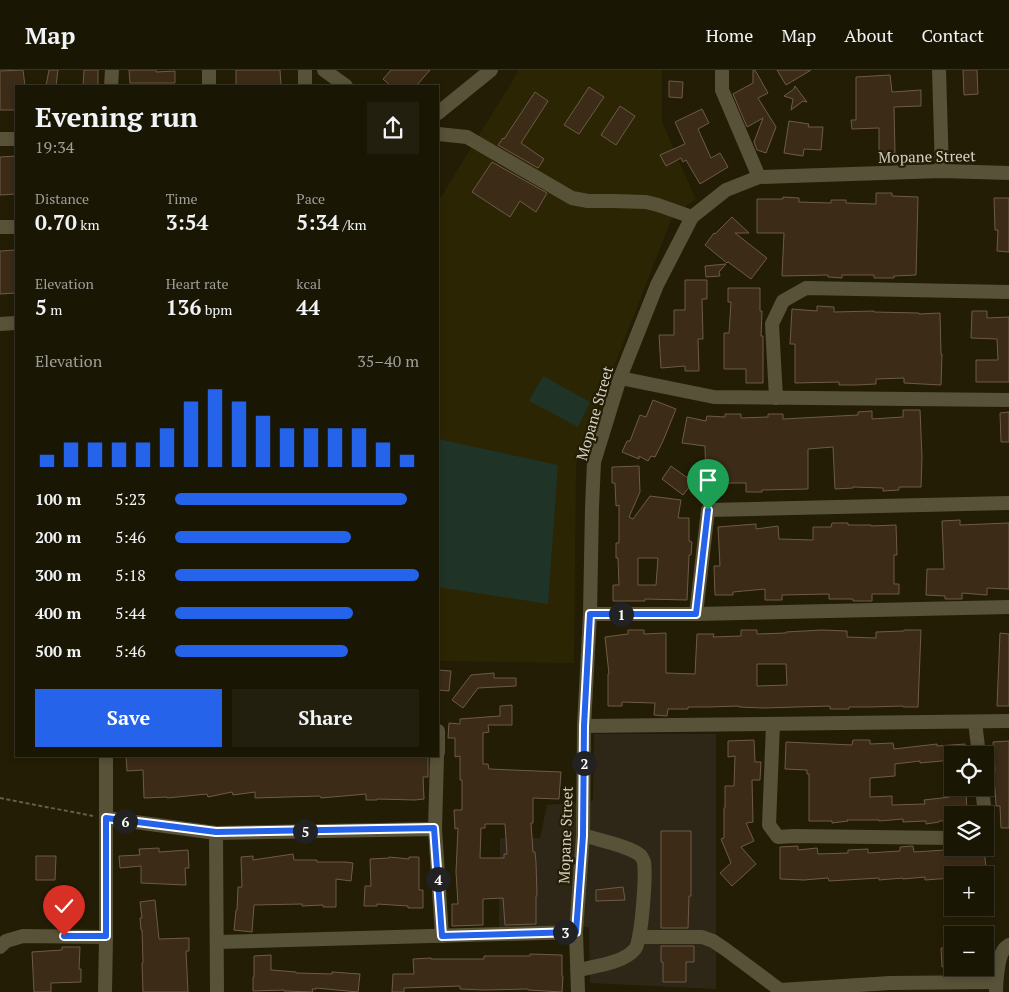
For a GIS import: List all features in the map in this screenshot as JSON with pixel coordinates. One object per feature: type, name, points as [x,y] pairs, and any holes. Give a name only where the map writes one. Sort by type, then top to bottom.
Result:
[{"type":"street","points":[[111,85],[112,70]]},
{"type":"street","points":[[209,70],[209,85]]},
{"type":"street","points":[[305,70],[306,85]]},
{"type":"street","points":[[324,70],[345,85]]},
{"type":"street","points":[[439,112],[491,70]]},
{"type":"street","points":[[722,70],[722,90],[759,177]]},
{"type":"street","points":[[939,70],[942,171]]},
{"type":"street","points":[[439,134],[467,137],[572,198],[588,201],[646,202],[692,217]]},
{"type":"street","points":[[0,139],[15,139]]},
{"type":"street","name":"Mopane Street","points":[[578,992],[576,932],[583,836],[584,726],[590,614],[594,462],[620,378],[658,284],[692,217],[726,190],[759,177],[942,171],[1009,173]]},
{"type":"street","points":[[0,227],[15,227]]},
{"type":"street","points":[[776,398],[772,324],[783,301],[806,288],[1009,292]]},
{"type":"street","points":[[0,324],[15,324]]},
{"type":"street","points":[[620,378],[714,397],[1009,400]]},
{"type":"street","points":[[696,614],[708,510],[1009,503]]},
{"type":"street","points":[[590,614],[696,614],[1009,607]]},
{"type":"street","points":[[584,726],[1009,721]]},
{"type":"street","points":[[975,722],[978,746]]},
{"type":"street","points":[[773,724],[769,825],[778,837],[944,838]]},
{"type":"street","points":[[105,992],[106,757]]},
{"type":"street","points":[[437,757],[434,828],[442,936]]},
{"type":"street","points":[[106,818],[216,832],[434,828]]},
{"type":"street","points":[[216,832],[217,992]]},
{"type":"street","points":[[578,970],[622,960],[636,949],[640,937],[643,908],[644,864],[642,856],[632,850],[583,836]]},
{"type":"street","points":[[217,942],[576,932]]},
{"type":"street","points":[[0,947],[6,942],[23,936],[106,936]]},
{"type":"street","points":[[640,937],[702,937],[713,941],[780,991],[889,987],[996,987],[1003,951],[1009,945]]},
{"type":"path","points":[[0,798],[106,818]]},
{"type":"shaded area","points":[[519,70],[662,70],[662,122],[696,200],[671,220],[576,464],[574,663],[439,661],[439,200]]},
{"type":"shaded area","points":[[594,734],[716,734],[716,989],[590,983],[589,927],[499,928],[500,838],[540,838],[547,805],[593,801]]},
{"type":"green space","points":[[543,376],[590,402],[578,427],[529,401]]},
{"type":"green space","points":[[439,439],[558,465],[548,604],[439,587]]},
{"type":"building","points":[[23,70],[25,85],[15,85],[15,110],[0,110],[0,71]]},
{"type":"building","points":[[49,70],[58,70],[56,85],[46,85]]},
{"type":"building","points":[[84,70],[98,70],[98,85],[83,85]]},
{"type":"building","points":[[129,70],[175,71],[175,83],[130,83]]},
{"type":"building","points":[[236,70],[280,70],[281,85],[236,85]]},
{"type":"building","points":[[391,70],[430,70],[417,85],[390,85],[383,79]]},
{"type":"building","points":[[753,70],[755,70],[768,93],[758,98],[776,127],[766,153],[757,150],[754,142],[763,118],[747,127],[733,94],[753,83]]},
{"type":"building","points":[[777,70],[811,70],[786,85]]},
{"type":"building","points":[[963,70],[977,70],[978,94],[964,95]]},
{"type":"building","points":[[890,75],[892,92],[921,90],[921,106],[894,107],[895,153],[879,153],[879,128],[852,129],[851,120],[856,120],[856,77]]},
{"type":"building","points":[[669,81],[683,82],[682,98],[669,97]]},
{"type":"building","points":[[795,86],[807,102],[803,101],[791,110],[793,99],[784,96],[794,89]]},
{"type":"building","points":[[589,87],[604,97],[579,134],[564,125]]},
{"type":"building","points":[[535,92],[548,101],[521,143],[544,159],[538,168],[498,145]]},
{"type":"building","points":[[620,106],[635,116],[616,145],[601,135]]},
{"type":"building","points":[[702,109],[709,123],[698,129],[711,158],[720,153],[728,167],[700,184],[686,160],[683,162],[681,158],[666,166],[660,155],[685,144],[675,122]]},
{"type":"building","points":[[789,121],[809,124],[808,127],[823,127],[821,150],[804,149],[803,156],[784,153]]},
{"type":"building","points":[[15,156],[15,194],[0,195],[0,157]]},
{"type":"building","points":[[492,162],[547,193],[536,212],[520,201],[510,217],[472,192]]},
{"type":"building","points":[[876,193],[892,193],[892,196],[918,197],[916,275],[894,276],[894,278],[874,278],[874,275],[842,275],[842,278],[828,277],[828,275],[782,276],[784,233],[757,233],[757,199],[783,199],[783,197],[799,198],[799,202],[831,203],[831,200],[846,200],[846,203],[876,204]]},
{"type":"building","points":[[994,198],[1009,198],[1009,252],[997,251],[998,230],[995,230]]},
{"type":"building","points":[[732,217],[749,233],[735,233],[767,258],[751,279],[705,245],[714,233]]},
{"type":"building","points":[[15,250],[15,293],[0,294],[0,251]]},
{"type":"building","points":[[726,264],[719,272],[720,276],[706,277],[705,266]]},
{"type":"building","points":[[685,280],[707,280],[707,299],[702,299],[703,339],[698,339],[699,371],[685,371],[685,366],[661,368],[659,335],[674,335],[674,310],[685,310]]},
{"type":"building","points":[[728,288],[760,288],[763,383],[746,383],[746,369],[724,369],[724,333],[729,333],[731,302],[728,302]]},
{"type":"building","points":[[817,306],[834,307],[834,312],[940,313],[941,385],[904,383],[904,378],[876,379],[876,384],[856,385],[839,385],[839,382],[795,383],[795,344],[790,344],[792,309],[817,311]]},
{"type":"building","points":[[972,311],[987,311],[987,318],[1009,317],[1009,382],[976,382],[976,360],[998,360],[997,339],[971,338]]},
{"type":"building","points":[[653,400],[676,409],[655,457],[651,456],[648,461],[639,456],[639,459],[622,452],[627,441],[630,441],[640,415],[646,417]]},
{"type":"building","points":[[903,410],[920,410],[921,487],[899,487],[899,490],[883,491],[883,488],[853,487],[835,489],[833,447],[808,449],[808,489],[746,492],[746,483],[706,485],[705,446],[682,443],[687,417],[706,421],[707,416],[725,417],[725,414],[741,414],[741,418],[768,417],[768,414],[783,414],[783,419],[858,415],[858,412],[872,411],[872,419],[903,417]]},
{"type":"building","points":[[1009,412],[1009,442],[1001,442],[1000,413]]},
{"type":"building","points":[[639,466],[640,492],[629,517],[633,519],[650,496],[681,500],[678,518],[689,518],[689,541],[692,542],[691,555],[689,555],[687,600],[645,599],[645,601],[613,601],[613,585],[619,585],[616,543],[619,543],[619,505],[616,506],[615,483],[612,483],[612,467]],"holes":[[[638,558],[658,558],[656,585],[638,585]]]},
{"type":"building","points":[[671,466],[693,482],[683,495],[662,479]]},
{"type":"building","points":[[960,520],[960,525],[1009,523],[1009,589],[987,588],[987,595],[962,593],[962,599],[945,599],[945,596],[926,595],[927,569],[944,569],[942,521]]},
{"type":"building","points":[[832,523],[871,526],[896,525],[897,555],[894,555],[894,584],[899,584],[899,594],[872,594],[872,601],[829,599],[829,594],[782,595],[782,600],[765,600],[765,589],[733,592],[733,595],[715,595],[714,566],[720,566],[718,527],[756,524],[756,529],[778,526],[779,539],[813,540],[813,527],[831,527]]},
{"type":"building","points":[[628,630],[644,630],[644,634],[666,633],[666,673],[695,674],[697,634],[714,634],[713,637],[741,636],[741,630],[757,630],[757,634],[822,630],[847,631],[847,637],[876,638],[876,632],[921,630],[918,707],[849,707],[849,709],[830,709],[830,706],[764,708],[739,706],[688,707],[688,709],[668,709],[667,716],[654,715],[655,703],[622,702],[622,706],[608,706],[609,674],[605,637],[628,634]],"holes":[[[757,664],[786,664],[787,685],[757,686]]]},
{"type":"building","points":[[1000,633],[1009,634],[1009,706],[997,706]]},
{"type":"building","points":[[439,670],[451,671],[449,691],[439,690]]},
{"type":"building","points":[[494,673],[494,678],[516,678],[516,686],[478,688],[463,708],[452,700],[471,675]]},
{"type":"building","points":[[512,705],[512,725],[488,725],[489,732],[483,733],[483,764],[488,764],[489,769],[561,772],[559,799],[533,798],[533,823],[531,823],[533,852],[535,852],[536,862],[536,924],[505,925],[503,898],[483,899],[483,925],[452,926],[452,904],[458,904],[456,872],[458,828],[455,829],[454,810],[462,810],[462,780],[460,780],[460,756],[455,757],[455,738],[448,738],[449,723],[460,724],[460,719],[500,716],[500,706]],"holes":[[[485,824],[505,824],[507,854],[504,854],[504,858],[480,858],[481,828],[485,828]]]},
{"type":"building","points":[[754,740],[755,762],[761,762],[760,780],[752,780],[753,822],[746,823],[754,841],[741,847],[756,864],[732,886],[720,873],[731,863],[721,839],[724,838],[725,786],[734,786],[735,756],[728,757],[728,741]]},
{"type":"building","points":[[853,740],[870,740],[870,744],[893,743],[894,749],[937,744],[937,746],[965,744],[965,746],[944,746],[944,761],[895,764],[895,776],[870,778],[870,797],[892,796],[892,805],[925,804],[924,800],[950,796],[966,796],[967,806],[944,806],[944,821],[926,824],[926,821],[903,822],[903,819],[879,821],[847,820],[832,823],[832,821],[809,821],[809,774],[807,774],[807,770],[785,769],[786,742],[852,745]]},
{"type":"building","points":[[1009,741],[1009,828],[1001,828],[1000,806],[996,806],[993,742]]},
{"type":"building","points":[[126,757],[428,757],[428,777],[423,777],[424,799],[415,800],[366,800],[366,794],[321,798],[320,796],[255,798],[255,792],[233,795],[232,792],[208,797],[207,794],[144,798],[143,770],[127,771]]},
{"type":"building","points":[[661,831],[691,831],[691,896],[689,896],[688,928],[661,928]]},
{"type":"building","points":[[798,846],[798,850],[817,848],[818,854],[848,853],[848,850],[868,849],[868,853],[900,851],[900,847],[913,846],[914,852],[944,850],[944,856],[985,856],[986,866],[944,866],[944,879],[925,880],[925,877],[829,881],[828,878],[780,879],[780,847]]},
{"type":"building","points":[[159,848],[159,852],[188,850],[189,868],[185,868],[186,885],[141,883],[141,866],[120,868],[119,856],[140,855],[139,849]]},
{"type":"building","points":[[293,854],[294,860],[353,863],[351,881],[336,879],[336,907],[323,907],[323,905],[302,906],[302,904],[254,905],[252,932],[234,930],[238,887],[242,887],[241,857],[253,856],[253,860]]},
{"type":"building","points":[[36,856],[56,856],[55,880],[36,880]]},
{"type":"building","points":[[389,857],[409,859],[409,857],[419,857],[419,890],[423,890],[423,908],[377,904],[377,906],[364,906],[365,886],[371,886],[370,859]]},
{"type":"building","points":[[623,887],[625,900],[596,901],[596,890]]},
{"type":"building","points":[[155,900],[159,939],[189,938],[189,951],[186,951],[188,992],[143,992],[140,902]]},
{"type":"building","points":[[661,946],[694,946],[694,962],[686,962],[686,982],[663,982]]},
{"type":"building","points":[[62,947],[80,947],[79,969],[81,969],[81,982],[51,983],[51,992],[34,992],[32,952],[62,950]]},
{"type":"building","points":[[941,948],[944,948],[944,967],[942,967]]},
{"type":"building","points":[[530,954],[562,955],[562,992],[528,989],[460,989],[460,986],[404,988],[404,992],[392,992],[393,974],[414,974],[413,959],[484,959],[484,956],[530,956]]},
{"type":"building","points":[[271,955],[271,970],[296,973],[332,974],[332,972],[360,974],[358,992],[316,988],[312,989],[313,992],[284,990],[253,991],[254,956]]},
{"type":"route","points":[[64,936],[106,936],[106,818],[216,832],[434,828],[442,936],[576,932],[583,836],[584,726],[590,614],[696,614],[708,510]]}]
